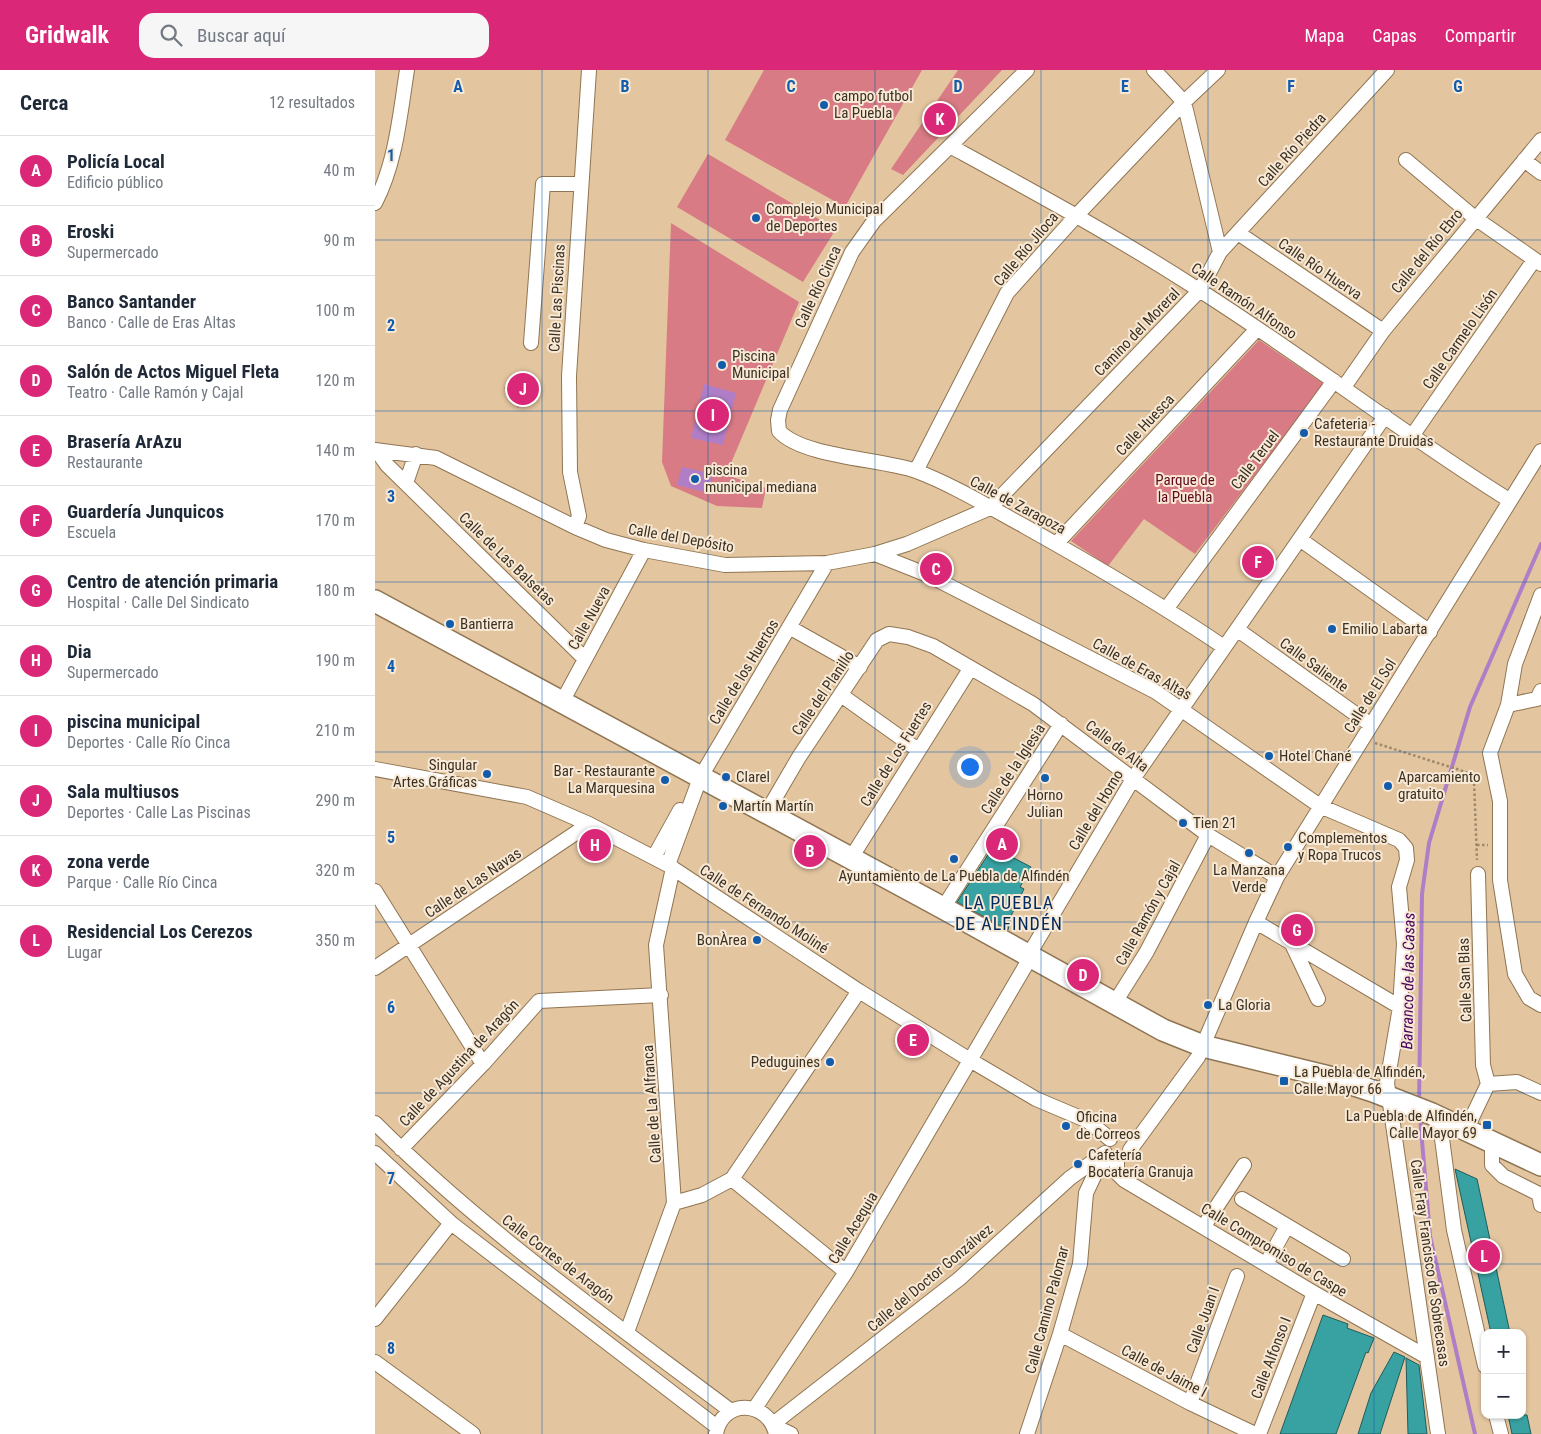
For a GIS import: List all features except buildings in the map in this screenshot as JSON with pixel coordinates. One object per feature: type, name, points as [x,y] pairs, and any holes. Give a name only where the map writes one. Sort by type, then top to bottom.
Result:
[{"type":"highway","points":[[375,601],[943,908],[1030,958],[1163,1030],[1203,1046],[1333,1078],[1396,1099],[1541,1165]]},
{"type":"street","points":[[375,203],[384,185],[392,154],[407,70]]},
{"type":"street","name":"Calle Las Piscinas","points":[[575,526],[579,516],[570,472],[569,376],[589,70]]},
{"type":"street","name":"Calle Río Cinca","points":[[779,432],[778,420],[780,410],[852,252],[874,221],[1027,70]]},
{"type":"street","points":[[1154,70],[1184,102],[1220,252]]},
{"type":"street","points":[[1184,102],[1218,70]]},
{"type":"street","name":"Calle Río Piedra","points":[[1220,252],[1387,70]]},
{"type":"street","name":"Calle Río Jiloca","points":[[916,471],[1007,294],[1076,216],[1184,102]]},
{"type":"street","name":"Calle del Río Ebro","points":[[1339,384],[1541,140]]},
{"type":"street","name":"Calle Ramón Alfonso","points":[[951,146],[1076,216],[1200,290],[1412,436],[1509,500]]},
{"type":"street","points":[[1406,160],[1475,218],[1538,262]]},
{"type":"street","points":[[1524,160],[1541,172]]},
{"type":"street","points":[[531,344],[543,184],[581,184]]},
{"type":"street","name":"Calle Río Huerva","points":[[1238,233],[1383,331]]},
{"type":"street","name":"Camino del Moreral","points":[[990,508],[1200,290],[1220,252]]},
{"type":"street","name":"Calle Carmelo Lisón","points":[[1412,436],[1538,262]]},
{"type":"street","name":"Calle Huesca","points":[[1056,544],[1257,330]]},
{"type":"street","name":"Calle Teruel","points":[[1167,608],[1339,384]]},
{"type":"street","name":"Calle del Horno","points":[[970,1060],[1030,958],[1034,946],[1133,778],[1301,540],[1385,416]]},
{"type":"street","name":"Calle de Zaragoza","points":[[779,432],[790,440],[812,448],[916,471],[1056,544],[1167,608],[1224,647]]},
{"type":"street","name":"Calle de El Sol","points":[[1203,1046],[1277,877],[1541,451]]},
{"type":"street","name":"Calle del Depósito","points":[[376,452],[416,454],[435,458],[606,540],[644,550],[725,565],[827,563],[875,554],[907,544],[990,508]]},
{"type":"street","name":"Calle de Las Balsetas","points":[[376,452],[585,659]]},
{"type":"street","points":[[406,483],[416,454]]},
{"type":"street","points":[[1301,540],[1430,632]]},
{"type":"street","points":[[907,544],[912,569]]},
{"type":"street","name":"Calle Nueva","points":[[562,702],[644,550]]},
{"type":"street","name":"Calle de Eras Altas","points":[[875,554],[928,575],[1156,692],[1320,806],[1399,840],[1406,848]]},
{"type":"street","name":"Calle de los Huertos","points":[[670,866],[691,798],[700,778],[827,563]]},
{"type":"street","points":[[1541,596],[1515,664],[1508,705],[1490,753],[1499,801],[1500,880],[1515,974],[1529,998],[1541,1005]]},
{"type":"street","points":[[789,627],[860,667]]},
{"type":"street","name":"Calle Saliente","points":[[1237,630],[1371,725]]},
{"type":"street","name":"Calle del Planillo","points":[[762,810],[768,810],[799,757],[877,640],[889,634],[908,637],[933,646]]},
{"type":"street","name":"Calle de Alta","points":[[933,646],[969,669],[1033,704],[1208,836],[1277,877]]},
{"type":"street","name":"Calle de Los Fuertes","points":[[851,858],[969,669]]},
{"type":"street","points":[[1508,705],[1537,699],[1541,691]]},
{"type":"street","points":[[841,694],[918,750]]},
{"type":"street","name":"Calle de la Iglesia","points":[[943,908],[1061,724]]},
{"type":"street","name":"Calle de Fernando Moliné","points":[[375,769],[527,797],[589,824],[670,866],[859,991],[970,1060],[1036,1099],[1088,1121],[1110,1139]]},
{"type":"street","name":"Calle de los Huertos","points":[[654,857],[678,813],[691,798]]},
{"type":"street","name":"Calle de Las Navas","points":[[375,968],[589,824]]},
{"type":"street","name":"Calle Ramón y Cajal","points":[[1114,1004],[1146,953],[1208,836]]},
{"type":"street","name":"Calle Fray Francisco de Sobrecasas","points":[[1406,848],[1407,860],[1399,887],[1404,944],[1399,1007],[1387,1083],[1396,1099],[1438,1434]]},
{"type":"street","name":"Calle de La Alfranca","points":[[627,1332],[674,1203],[661,995],[656,945],[670,866]]},
{"type":"street","name":"Calle San Blas","points":[[1478,874],[1483,1065],[1488,1084]]},
{"type":"street","points":[[375,891],[410,944],[483,1064]]},
{"type":"street","points":[[1256,922],[1399,1007]]},
{"type":"street","points":[[1291,942],[1318,999]]},
{"type":"street","points":[[674,1203],[702,1195],[732,1179],[859,991]]},
{"type":"street","name":"Calle de Agustina de Aragón","points":[[401,1149],[483,1064],[539,1001],[661,995]]},
{"type":"street","points":[[1130,1150],[1125,1139],[1117,1137],[1110,1139],[1105,1145],[1109,1158],[1127,1157],[1130,1150],[1199,1057],[1203,1046]]},
{"type":"street","name":"Calle Acequia","points":[[755,1408],[846,1272],[901,1181],[970,1060]]},
{"type":"street","points":[[1466,1130],[1488,1084],[1517,1082],[1541,1093]]},
{"type":"street","points":[[1437,1117],[1441,1131],[1454,1230],[1481,1348]]},
{"type":"street","name":"Calle Cortes de Aragón","points":[[375,1123],[453,1197],[502,1238],[731,1411]]},
{"type":"street","points":[[1492,1142],[1492,1165],[1503,1176],[1539,1194],[1541,1205]]},
{"type":"street","points":[[375,1153],[451,1223],[716,1430],[731,1411],[738,1408],[755,1408],[769,1418],[774,1428],[791,1434]]},
{"type":"street","name":"Calle Compromiso de Caspe","points":[[1109,1158],[1119,1177],[1314,1293],[1427,1357]]},
{"type":"street","name":"Calle del Doctor Gonzálvez","points":[[774,1428],[959,1279],[1070,1178],[1109,1158]]},
{"type":"street","name":"Calle Camino Palomar","points":[[1027,1434],[1060,1334],[1079,1264],[1086,1193],[1095,1174],[1109,1158]]},
{"type":"street","points":[[1203,1226],[1244,1165]]},
{"type":"street","points":[[1070,1178],[1086,1193]]},
{"type":"street","points":[[732,1179],[846,1272]]},
{"type":"street","points":[[1242,1199],[1343,1259]]},
{"type":"street","points":[[375,1319],[451,1223]]},
{"type":"street","points":[[1266,1264],[1287,1226]]},
{"type":"street","name":"Calle Juan I","points":[[1190,1403],[1237,1276]]},
{"type":"street","name":"Calle Alfonso I","points":[[1259,1434],[1314,1293]]},
{"type":"street","name":"Calle de Jaime I","points":[[1060,1334],[1190,1403],[1255,1434]]},
{"type":"street","points":[[375,1362],[473,1434]]},
{"type":"street","points":[[1497,1419],[1501,1434]]},
{"type":"path","points":[[1362,739],[1466,772],[1474,781],[1478,874]]},
{"type":"green space","name":"campo futbol La Puebla","points":[[764,70],[922,70],[845,207],[725,140]]},
{"type":"green space","points":[[958,70],[1002,70],[903,175],[891,169]]},
{"type":"green space","name":"Complejo Municipal de Deportes","points":[[708,154],[836,229],[803,282],[677,207]]},
{"type":"green space","points":[[671,223],[799,302],[726,475],[766,488],[762,508],[717,506],[671,486],[662,462]]},
{"type":"green space","name":"Parque de la Puebla","points":[[1259,340],[1324,384],[1195,554],[1144,519],[1108,566],[1071,541]]},
{"type":"green space","points":[[527,371],[541,390],[518,408],[504,388]]},
{"type":"shaded area","name":"Piscina Municipal","points":[[704,384],[736,393],[723,445],[691,438]]},
{"type":"shaded area","name":"piscina municipal mediana","points":[[682,467],[713,474],[709,493],[677,485]]},
{"type":"waterway","name":"Barranco de las Casas","points":[[1419,1103],[1422,894],[1429,843],[1470,707],[1541,544]]},
{"type":"waterway","name":"Barranco de las Casas","points":[[1420,1117],[1430,1236],[1475,1434]]},
{"type":"place","name":"campo futbol La Puebla","points":[[824,105]]},
{"type":"place","name":"zona verde","points":[[940,119]]},
{"type":"place","name":"Complejo Municipal de Deportes","points":[[756,218]]},
{"type":"place","name":"Piscina Municipal","points":[[722,365]]},
{"type":"place","name":"Sala multiusos","points":[[523,389]]},
{"type":"place","name":"piscina municipal","points":[[713,415]]},
{"type":"place","name":"Cafeteria - Restaurante Druidas","points":[[1304,433]]},
{"type":"place","name":"piscina municipal mediana","points":[[695,479]]},
{"type":"place","name":"Guardería Junquicos","points":[[1258,562]]},
{"type":"place","name":"Banco Santander","points":[[936,569]]},
{"type":"place","name":"Bantierra","points":[[450,624]]},
{"type":"place","name":"Emilio Labarta","points":[[1332,629]]},
{"type":"place","name":"Hotel Chané","points":[[1269,756]]},
{"type":"place","name":"Singular Artes Gráficas","points":[[487,774]]},
{"type":"place","name":"Clarel","points":[[726,777]]},
{"type":"place","name":"Horno Julian","points":[[1045,778]]},
{"type":"place","name":"Bar - Restaurante La Marquesina","points":[[665,780]]},
{"type":"place","name":"Aparcamiento gratuito","points":[[1388,786]]},
{"type":"place","name":"Martín Martín","points":[[723,806]]},
{"type":"place","name":"Tien 21","points":[[1183,823]]},
{"type":"place","name":"Policía Local","points":[[1002,844]]},
{"type":"place","name":"Dia","points":[[595,845]]},
{"type":"place","name":"Complementos y Ropa Trucos","points":[[1288,847]]},
{"type":"place","name":"Eroski","points":[[810,851]]},
{"type":"place","name":"La Manzana Verde","points":[[1249,853]]},
{"type":"place","name":"Ayuntamiento de La Puebla de Alfindén","points":[[954,859]]},
{"type":"place","name":"Centro de atención primaria","points":[[1297,930]]},
{"type":"place","name":"BonÀrea","points":[[757,940]]},
{"type":"place","name":"Salón de Actos Miguel Fleta","points":[[1083,975]]},
{"type":"place","name":"La Gloria","points":[[1208,1005]]},
{"type":"place","name":"Brasería ArAzu","points":[[913,1040]]},
{"type":"place","name":"Peduguines","points":[[830,1062]]},
{"type":"place","name":"La Puebla de Alfindén, Calle Mayor 66","points":[[1284,1081]]},
{"type":"place","name":"La Puebla de Alfindén, Calle Mayor 69","points":[[1487,1125]]},
{"type":"place","name":"Oficina de Correos","points":[[1066,1126]]},
{"type":"place","name":"Cafetería Bocatería Granuja","points":[[1078,1164]]},
{"type":"place","name":"Residencial Los Cerezos","points":[[1484,1256]]},
{"type":"district","name":"LA PUEBLA DE ALFINDÉN","points":[[1009,912]]}]
